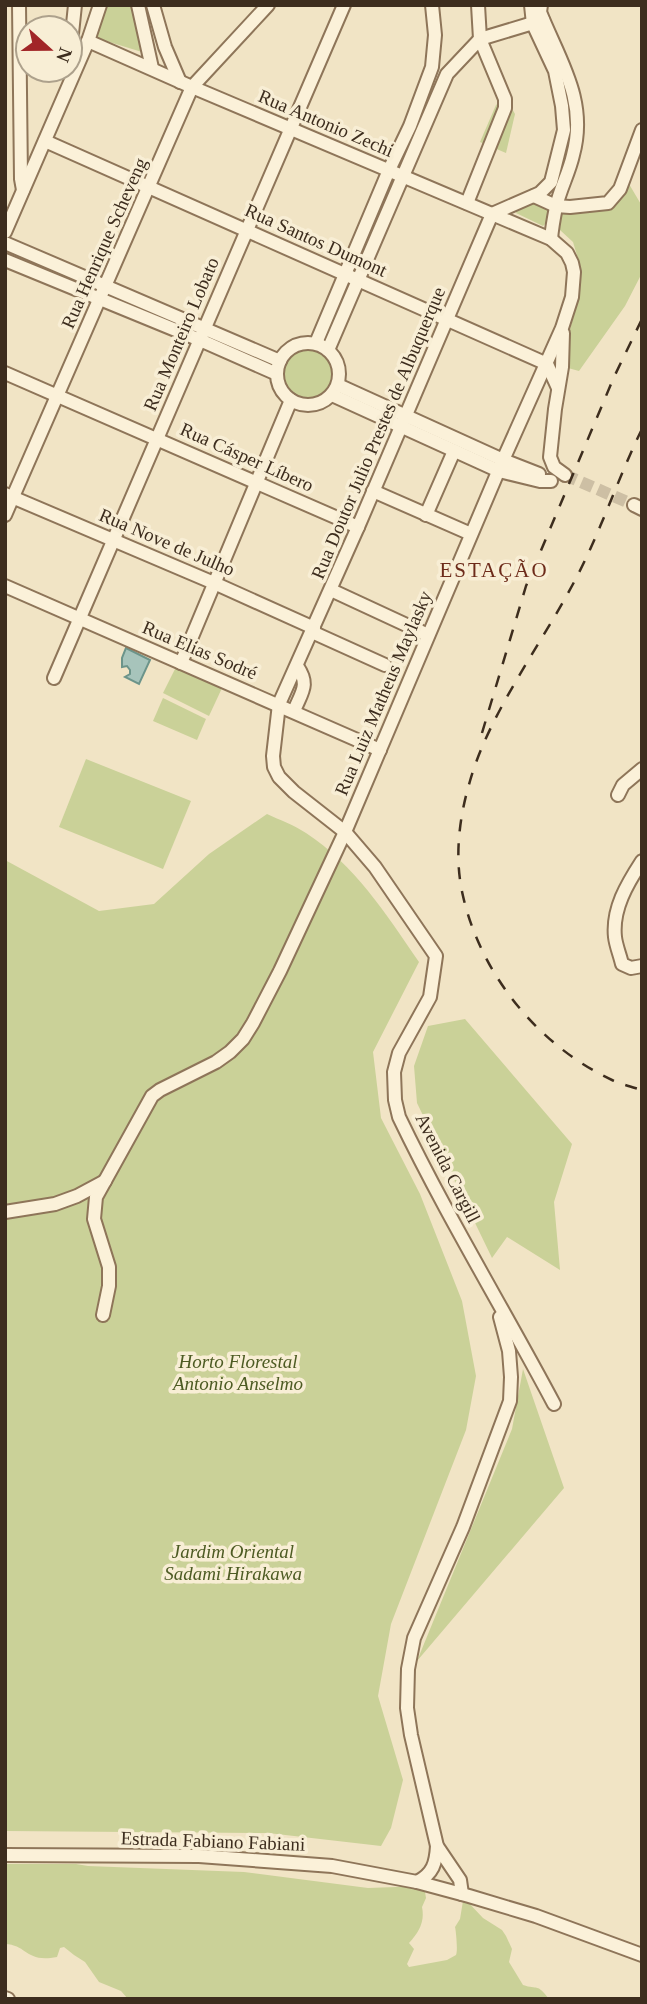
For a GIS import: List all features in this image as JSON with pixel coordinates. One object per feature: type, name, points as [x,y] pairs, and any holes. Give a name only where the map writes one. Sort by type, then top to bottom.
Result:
[{"type":"street","points":[[19,5],[23,191]]},
{"type":"street","points":[[5,233],[88,41],[100,5]]},
{"type":"street","points":[[138,5],[152,68]]},
{"type":"street","points":[[153,5],[165,47],[186,84]]},
{"type":"street","name":"Rua Henrique Scheveng","points":[[5,515],[9,495],[58,396],[149,187],[186,84],[268,5]]},
{"type":"street","name":"Rua Monteiro Lobato","points":[[54,678],[344,5]]},
{"type":"street","points":[[316,343],[410,126],[432,67],[435,35],[432,5]]},
{"type":"street","points":[[467,203],[505,108],[505,99],[480,39],[478,5]]},
{"type":"street","points":[[492,214],[540,193],[551,183],[564,130],[555,71],[531,5]]},
{"type":"street","points":[[541,5],[538,22],[569,78],[577,125],[573,155],[556,206],[551,239]]},
{"type":"street","points":[[328,349],[447,74],[480,39],[538,22]]},
{"type":"street","name":"Rua Antonio Zechi","points":[[88,41],[551,239]]},
{"type":"street","points":[[65,95],[66,84]]},
{"type":"street","points":[[534,196],[556,206],[608,203],[620,190],[642,130]]},
{"type":"street","name":"Rua Santos Dumont","points":[[45,141],[547,364]]},
{"type":"street","name":"Rua Doutor Julio Prestes de Albuquerque","points":[[279,704],[359,527],[492,214]]},
{"type":"street","name":"Rua Luiz Matheus Maylasky","points":[[103,1315],[109,1286],[109,1267],[94,1219],[96,1197],[152,1097],[230,1052],[243,1039],[253,1023],[279,971],[345,832],[471,534],[562,328],[572,297],[574,272],[567,253],[551,239]]},
{"type":"street","points":[[5,243],[104,293],[278,368]]},
{"type":"street","points":[[5,260],[104,293]]},
{"type":"street","points":[[562,328],[563,355],[550,457],[554,467],[565,475]]},
{"type":"street","points":[[305,343],[316,343],[328,349],[339,366],[335,390],[316,405],[308,406],[291,400],[283,393],[279,384],[278,368],[286,352],[305,343]]},
{"type":"street","points":[[547,364],[558,388]]},
{"type":"street","name":"Rua Cásper Líbero","points":[[5,373],[359,527]]},
{"type":"street","points":[[335,390],[501,465]]},
{"type":"street","points":[[181,663],[291,400]]},
{"type":"street","points":[[403,422],[454,451],[501,465]]},
{"type":"street","points":[[426,515],[454,451]]},
{"type":"street","points":[[373,491],[471,534]]},
{"type":"street","name":"Rua Nove de Julho","points":[[9,495],[214,583],[385,665]]},
{"type":"street","name":"Rua Elias Sodré","points":[[5,586],[294,710],[380,750]]},
{"type":"street","points":[[331,590],[428,635]]},
{"type":"street","name":"Rua Doutor Julio Prestes de Albuquerque","points":[[294,710],[305,683],[297,666]]},
{"type":"street","name":"Avenida Cargill","points":[[279,704],[273,756],[279,777],[345,832],[375,867],[436,956],[430,997],[404,1044],[394,1072],[395,1100],[399,1116],[477,1266],[554,1405]]},
{"type":"street","points":[[618,795],[623,785],[642,769]]},
{"type":"street","points":[[640,967],[626,967],[622,964],[615,939],[615,921],[621,897],[642,861]]},
{"type":"street","points":[[5,1212],[55,1204],[106,1181]]},
{"type":"street","points":[[462,1894],[460,1880],[437,1846],[407,1708],[408,1669],[414,1639],[463,1527],[510,1401],[509,1351],[503,1325],[477,1266]]},
{"type":"street","points":[[417,1882],[434,1867],[437,1846]]},
{"type":"street","name":"Estrada Fabiano Fabiani","points":[[5,1855],[199,1856],[332,1866],[417,1882],[462,1894],[536,1916],[642,1955]]},
{"type":"green space","points":[[105,5],[132,5],[142,52],[96,38]]},
{"type":"green space","points":[[501,101],[510,105],[515,114],[506,153],[480,142],[496,105]]},
{"type":"green space","points":[[629,184],[642,206],[642,273],[625,306],[579,371],[568,368],[567,340],[578,300],[580,265],[573,242],[560,230],[560,214],[616,205]]},
{"type":"green space","points":[[532,200],[547,206],[548,219],[543,226],[516,213],[518,206]]},
{"type":"green space","points":[[309,348],[319,350],[327,356],[333,364],[333,384],[327,392],[319,398],[309,400],[299,398],[291,392],[285,384],[283,374],[285,364],[291,356],[299,350]]},
{"type":"green space","points":[[177,665],[222,688],[209,716],[163,693]]},
{"type":"green space","points":[[163,698],[206,719],[197,740],[153,721]]},
{"type":"green space","points":[[86,759],[191,801],[163,869],[59,827]]},
{"type":"green space","name":"Horto Florestal Antonio Anselmo","points":[[267,814],[306,833],[340,860],[355,875],[419,962],[373,1052],[381,1118],[420,1194],[462,1301],[476,1376],[466,1430],[391,1624],[378,1696],[403,1780],[391,1828],[381,1846],[268,1833],[5,1831],[5,860],[99,911],[154,904],[209,854]]},
{"type":"green space","points":[[465,1019],[572,1144],[554,1202],[560,1270],[507,1237],[492,1258],[417,1103],[414,1066],[428,1026]]},
{"type":"green space","points":[[523,1369],[564,1488],[417,1661],[512,1429]]},
{"type":"green space","points":[[5,1864],[76,1864],[244,1872],[368,1888],[424,1886],[426,1898],[422,1907],[422,1922],[409,1943],[414,1949],[407,1964],[409,1967],[447,1960],[456,1955],[455,1927],[460,1919],[463,1901],[466,1900],[483,1918],[502,1930],[512,1949],[509,1962],[523,1985],[539,1989],[549,1999],[128,1999],[121,1991],[99,1982],[85,1962],[64,1947],[60,1948],[57,1957],[39,1958],[18,1947],[5,1944]]},
{"type":"water","points":[[126,648],[150,660],[139,684],[125,677],[130,674],[127,666],[122,667]]},
{"type":"tunnel","points":[[565,475],[634,505]]},
{"type":"railway","points":[[482,733],[526,586],[614,377],[642,319]]},
{"type":"railway","points":[[642,429],[583,565],[489,731],[470,781],[463,809],[458,853],[460,882],[472,925],[499,980],[517,1005],[560,1048],[585,1066],[612,1080],[642,1090]]},
{"type":"district","name":"ESTAÇÃO","points":[[494,570]]},
{"type":"park label","name":"Jardim Oriental Sadami Hirakawa","points":[[233,1562]]}]
